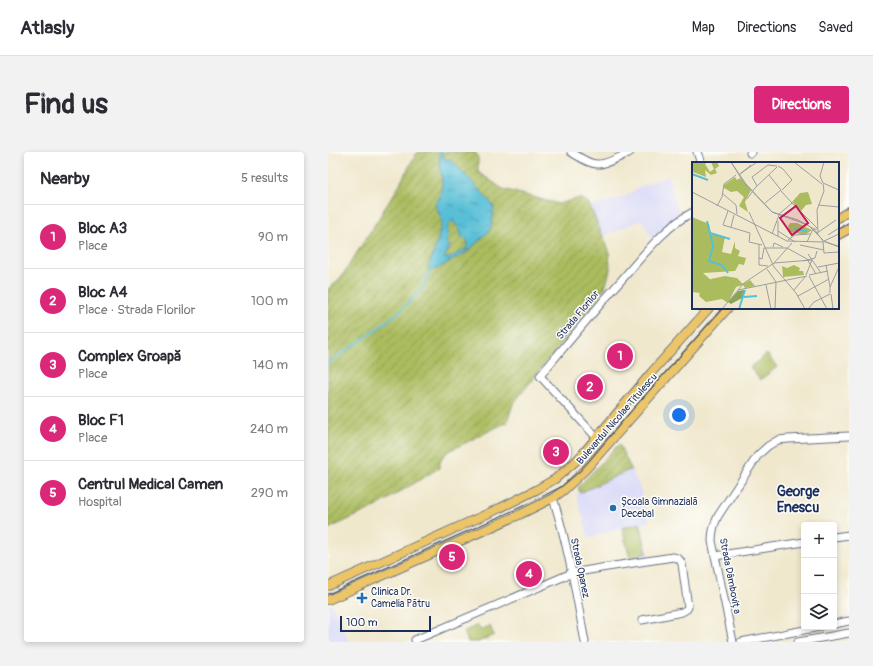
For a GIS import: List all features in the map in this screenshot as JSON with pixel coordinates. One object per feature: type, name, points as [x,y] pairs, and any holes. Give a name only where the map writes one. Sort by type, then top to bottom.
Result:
[{"type":"main road","points":[[839,217],[849,211]]},
{"type":"main road","points":[[839,234],[849,229]]},
{"type":"main road","name":"Bulevardul Nicolae Titulescu","points":[[328,586],[536,490],[554,479],[585,451],[651,373],[708,309]]},
{"type":"main road","name":"Bulevardul Nicolae Titulescu","points":[[328,600],[521,514],[553,498],[564,490],[585,470],[727,309]]},
{"type":"street","points":[[570,152],[591,163],[602,164],[630,152]]},
{"type":"street","points":[[697,152],[701,162]]},
{"type":"street","name":"Strada Florilor","points":[[596,437],[540,376],[638,261],[670,226],[692,212]]},
{"type":"street","name":"Strada Dâmbovița","points":[[733,642],[712,541],[712,532],[718,516],[758,456],[768,446],[778,440],[849,436]]},
{"type":"street","name":"Strada Opanez","points":[[553,498],[572,573],[584,642]]},
{"type":"street","points":[[837,537],[849,535]]},
{"type":"street","points":[[715,556],[801,542]]},
{"type":"street","points":[[416,640],[572,573],[673,557],[678,558],[681,560],[682,564],[688,607],[687,609],[682,612],[642,620]]},
{"type":"street","points":[[837,623],[849,621]]},
{"type":"street","points":[[741,642],[804,630]]},
{"type":"street","points":[[798,642],[849,632]]},
{"type":"shaded area","points":[[668,176],[679,213],[652,239],[642,220],[603,236],[591,207],[626,196],[639,187]]},
{"type":"shaded area","name":"Școala Gimnazială Decebal","points":[[631,469],[640,488],[649,522],[642,525],[649,556],[631,560],[622,529],[618,528],[589,538],[576,494]]},
{"type":"shaded area","points":[[332,604],[349,642],[328,642],[328,606]]},
{"type":"green space","points":[[417,152],[475,152],[478,156],[478,172],[503,189],[559,204],[579,198],[588,202],[609,250],[610,270],[605,288],[513,404],[507,422],[447,452],[441,459],[439,468],[377,506],[328,529],[328,289],[337,282],[346,270],[397,189]]},
{"type":"green space","points":[[767,354],[777,367],[760,380],[750,367]]},
{"type":"green space","points":[[619,444],[631,469],[580,493],[578,487]]},
{"type":"green space","points":[[640,523],[647,553],[630,558],[622,528]]},
{"type":"green space","points":[[478,625],[480,630],[490,626],[494,635],[478,642],[468,642],[464,631]]},
{"type":"water","points":[[439,152],[442,152],[444,159],[451,160],[489,200],[494,208],[492,224],[489,231],[468,251],[466,248],[468,242],[466,239],[462,238],[460,230],[453,221],[450,223],[447,229],[448,239],[446,242],[450,246],[445,257],[446,259],[465,249],[467,252],[431,271],[428,269],[442,221],[435,204],[439,199],[442,185]]},
{"type":"waterway","points":[[328,363],[375,331],[401,310],[422,289],[430,270]]},
{"type":"tram line","points":[[839,228],[849,222]]},
{"type":"tram line","points":[[328,594],[521,507],[561,487],[580,471],[590,460],[632,410],[722,309]]},
{"type":"place","name":"Bloc A3","points":[[620,356]]},
{"type":"place","name":"Bloc A4","points":[[590,387]]},
{"type":"place","name":"Complex Groapă","points":[[556,452]]},
{"type":"place","name":"Școala Gimnazială Decebal","points":[[613,508]]},
{"type":"place","name":"Centrul Medical Camen","points":[[452,557]]},
{"type":"place","name":"Bloc F1","points":[[529,574]]},
{"type":"place","name":"Clinica Dr. Camelia Pătru","points":[[362,598]]},
{"type":"district","name":"George Enescu","points":[[798,500]]}]
